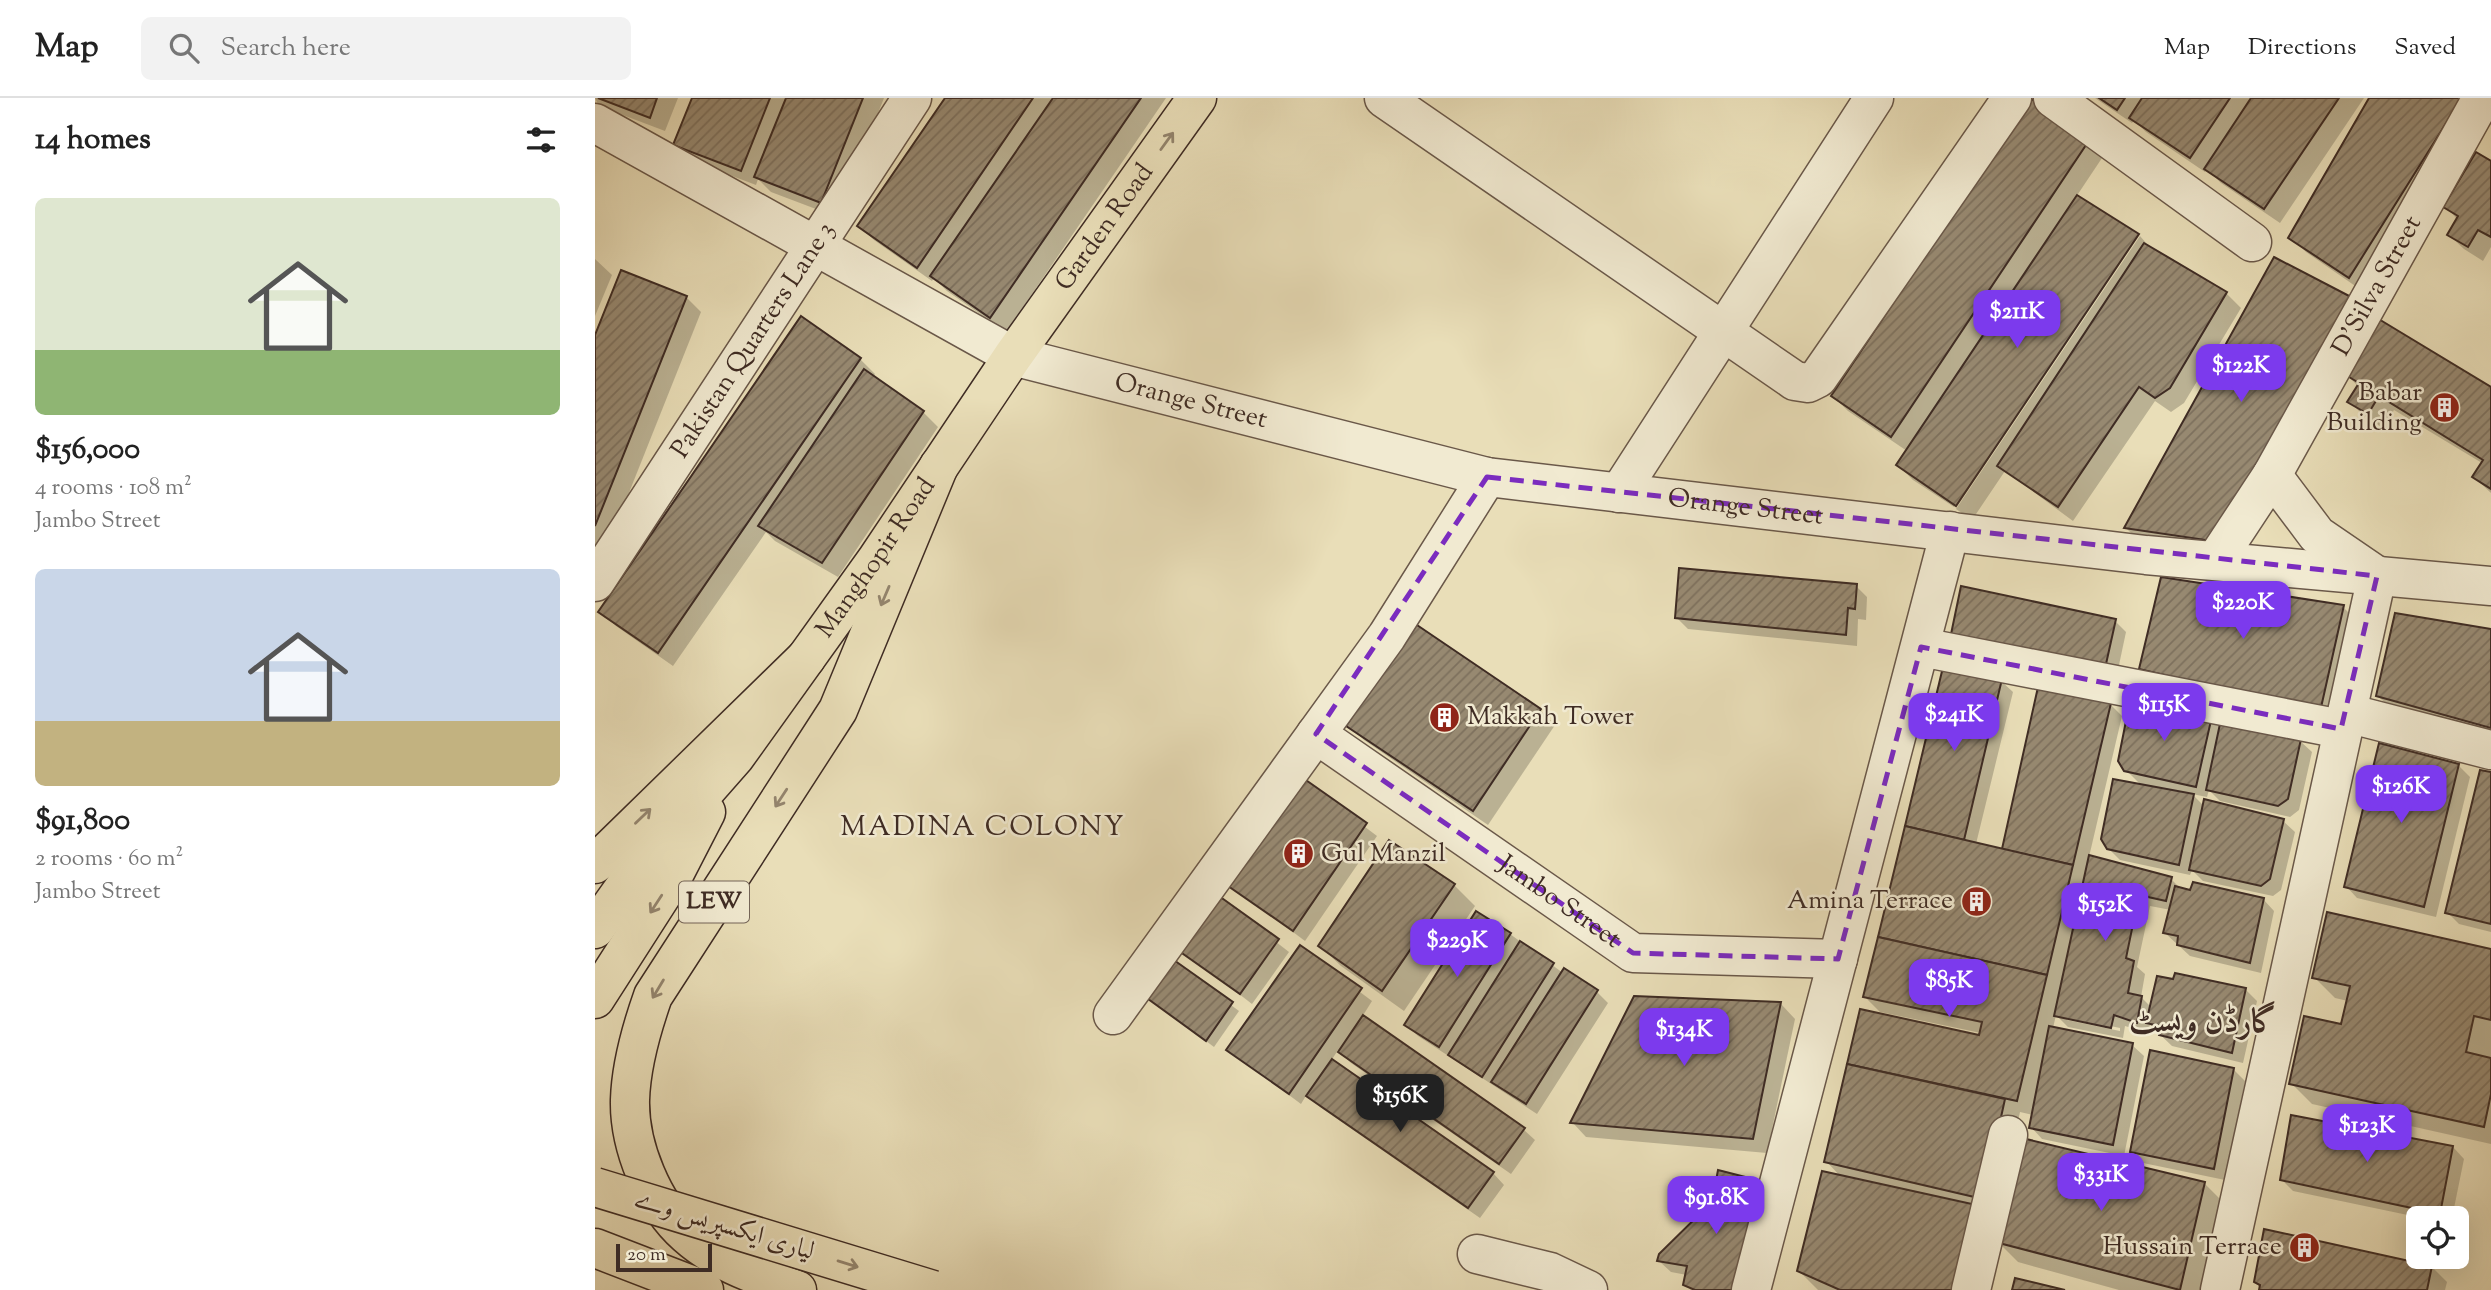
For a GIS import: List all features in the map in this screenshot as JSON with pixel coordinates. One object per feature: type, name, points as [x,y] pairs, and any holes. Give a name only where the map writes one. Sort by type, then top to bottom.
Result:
[{"type":"main road","name":"Garden Road","points":[[1013,356],[1197,98]]},
{"type":"main road","name":"Manghopir Road","points":[[595,929],[641,864],[735,757],[1013,356]]},
{"type":"main road","name":"LEW","points":[[797,1290],[734,1266],[715,1254],[687,1235],[656,1198],[636,1142],[630,1102],[638,1040],[653,996],[838,710],[939,466]]},
{"type":"main road","points":[[595,864],[806,657]]},
{"type":"main road","name":"Manghopir Road","points":[[595,999],[670,882],[735,757]]},
{"type":"main road","name":"لیاری ایکسپریس وے","points":[[595,1187],[933,1290]]},
{"type":"main road","points":[[595,1248],[704,1290]]},
{"type":"street","name":"Pakistan Quarters Lane 3","points":[[595,582],[912,98]]},
{"type":"street","points":[[1384,98],[1795,381],[1808,383],[1818,378],[2012,98]]},
{"type":"street","points":[[1619,493],[1722,329],[1874,98]]},
{"type":"street","points":[[2053,98],[2252,242]]},
{"type":"street","name":"D'Silva Street","points":[[2216,561],[2273,475],[2482,98]]},
{"type":"street","name":"Orange Street","points":[[595,123],[1013,356],[1487,477],[2216,561],[2491,586]]},
{"type":"street","points":[[2220,1290],[2377,576],[2317,536],[2273,475]]},
{"type":"street","points":[[1113,1015],[1387,636],[1487,477]]},
{"type":"street","points":[[1751,1290],[1951,531]]},
{"type":"street","points":[[1921,648],[2344,721],[2491,750]]},
{"type":"street","name":"Jambo Street","points":[[1316,734],[1633,953],[1838,960]]},
{"type":"street","points":[[1971,1290],[2008,1135]]},
{"type":"street","points":[[1477,1254],[1550,1272],[1588,1290]]},
{"type":"highlighted area","points":[[1487,477],[2377,576],[2341,729],[1921,647],[1838,959],[1633,953],[1316,734]]},
{"type":"building","points":[[598,98],[657,98],[650,118]]},
{"type":"building","points":[[692,98],[770,98],[741,171],[673,145]]},
{"type":"building","points":[[786,98],[863,98],[821,203],[754,177]]},
{"type":"building","points":[[945,98],[1033,98],[917,268],[857,226]]},
{"type":"building","points":[[1053,98],[1141,98],[990,318],[930,276]]},
{"type":"building","points":[[2030,98],[2090,139],[1891,437],[1831,396]]},
{"type":"building","points":[[2099,98],[2125,98],[2117,110]]},
{"type":"building","points":[[2142,98],[2230,98],[2190,158],[2129,118]]},
{"type":"building","points":[[2251,98],[2339,98],[2264,209],[2204,169]]},
{"type":"building","points":[[2369,98],[2462,98],[2349,278],[2288,238]]},
{"type":"building","points":[[2476,152],[2491,161],[2491,237],[2478,230],[2468,247],[2447,235],[2458,216],[2443,207]]},
{"type":"building","points":[[2077,195],[2139,234],[1956,506],[1896,465]]},
{"type":"building","points":[[2144,243],[2227,292],[2170,388],[2155,398],[2139,387],[2058,507],[1997,466]]},
{"type":"building","points":[[2274,257],[2353,298],[2212,541],[2124,528]]},
{"type":"building","points":[[621,270],[687,296],[595,526],[595,335]]},
{"type":"building","points":[[801,316],[861,358],[658,653],[598,612]]},
{"type":"building","name":"Babar Building","points":[[2377,318],[2491,387],[2491,489],[2472,477],[2483,460],[2379,396],[2368,414],[2347,402],[2359,383],[2344,374]]},
{"type":"building","points":[[864,369],[924,411],[822,563],[758,526]]},
{"type":"building","points":[[1679,568],[1857,584],[1855,609],[1848,608],[1846,635],[1675,618]]},
{"type":"building","points":[[2161,577],[2344,605],[2320,712],[2139,669]]},
{"type":"building","points":[[1961,586],[2116,619],[2104,673],[1950,639]]},
{"type":"building","points":[[2395,613],[2491,629],[2491,728],[2376,696]]},
{"type":"building","name":"Makkah Tower","points":[[1414,623],[1541,709],[1473,811],[1346,726]]},
{"type":"building","points":[[1943,667],[2002,679],[1964,840],[1905,826]]},
{"type":"building","points":[[2038,687],[2111,703],[2073,865],[2002,849]]},
{"type":"building","points":[[2130,701],[2212,716],[2196,787],[2124,771],[2118,761]]},
{"type":"building","points":[[2221,719],[2301,739],[2288,799],[2278,806],[2206,790]]},
{"type":"building","points":[[2379,743],[2459,764],[2424,907],[2344,887]]},
{"type":"building","points":[[2480,770],[2491,772],[2491,924],[2445,913]]},
{"type":"building","name":"Gul Manzil","points":[[1303,778],[1367,823],[1293,931],[1228,886]]},
{"type":"building","points":[[2113,779],[2194,794],[2179,865],[2107,849],[2101,839]]},
{"type":"building","points":[[2204,799],[2284,819],[2270,879],[2261,886],[2189,870]]},
{"type":"building","name":"Amina Terrace","points":[[1905,826],[2073,865],[2047,975],[1878,937]]},
{"type":"building","points":[[1389,840],[1455,884],[1382,991],[1318,946]]},
{"type":"building","points":[[2089,855],[2172,877],[2166,901],[2139,895],[2126,958],[2134,961],[2128,993],[2142,996],[2137,1023],[2114,1015],[2111,1028],[2054,1016]]},
{"type":"building","points":[[2193,882],[2264,898],[2250,963],[2177,945],[2178,936],[2163,933],[2175,886],[2190,890]]},
{"type":"building","points":[[1219,896],[1279,939],[1240,994],[1179,951]]},
{"type":"building","points":[[1476,911],[1511,933],[1439,1047],[1404,1025]]},
{"type":"building","points":[[2327,912],[2491,949],[2491,1020],[2474,1016],[2466,1052],[2491,1058],[2491,1094],[2484,1127],[2289,1084],[2304,1016],[2341,1024],[2350,986],[2312,978]]},
{"type":"building","points":[[1878,937],[2047,975],[2017,1101],[1847,1064],[1860,1009],[1979,1035],[1982,1022],[1863,997]]},
{"type":"building","points":[[1520,941],[1554,963],[1482,1077],[1448,1055]]},
{"type":"building","points":[[1300,945],[1362,988],[1289,1094],[1226,1050]]},
{"type":"building","points":[[1171,958],[1233,1002],[1206,1041],[1144,996]]},
{"type":"building","points":[[1564,968],[1598,990],[1526,1104],[1491,1082]]},
{"type":"building","points":[[2175,973],[2246,988],[2232,1053],[2159,1035],[2160,1026],[2146,1023],[2157,976],[2173,979]]},
{"type":"building","points":[[1634,996],[1781,1002],[1753,1139],[1570,1123]]},
{"type":"building","points":[[1363,1015],[1525,1128],[1499,1164],[1338,1052]]},
{"type":"building","points":[[2049,1026],[2133,1043],[2113,1145],[2029,1128]]},
{"type":"building","points":[[2150,1050],[2234,1068],[2214,1169],[2130,1152]]},
{"type":"building","points":[[1332,1059],[1494,1172],[1468,1208],[1306,1096]]},
{"type":"building","points":[[1847,1064],[2005,1099],[1983,1199],[1824,1162]]},
{"type":"building","points":[[2291,1115],[2453,1146],[2442,1206],[2406,1207],[2280,1180]]},
{"type":"building","points":[[2022,1138],[2205,1182],[2180,1290],[1995,1242]]},
{"type":"building","points":[[1718,1170],[1761,1181],[1733,1290],[1695,1290],[1683,1285],[1687,1266],[1657,1261],[1659,1254],[1712,1202]]},
{"type":"building","points":[[1822,1171],[1981,1206],[1962,1290],[1840,1290],[1797,1271]]},
{"type":"building","name":"Hussain Terrace","points":[[2264,1229],[2406,1260],[2406,1269],[2431,1269],[2427,1290],[2259,1290],[2260,1285],[2254,1282]]},
{"type":"building","points":[[2015,1278],[2065,1290],[2012,1290]]},
{"type":"place","name":"Babar Building","points":[[2445,408]]},
{"type":"place","name":"Makkah Tower","points":[[1444,717]]},
{"type":"place","name":"Gul Manzil","points":[[1298,854]]},
{"type":"place","name":"Amina Terrace","points":[[1976,901]]},
{"type":"place","name":"Hussain Terrace","points":[[2305,1247]]},
{"type":"district","name":"MADINA COLONY","points":[[983,828]]},
{"type":"district","name":"گارڈن ویسٹ","points":[[2203,1024]]}]
